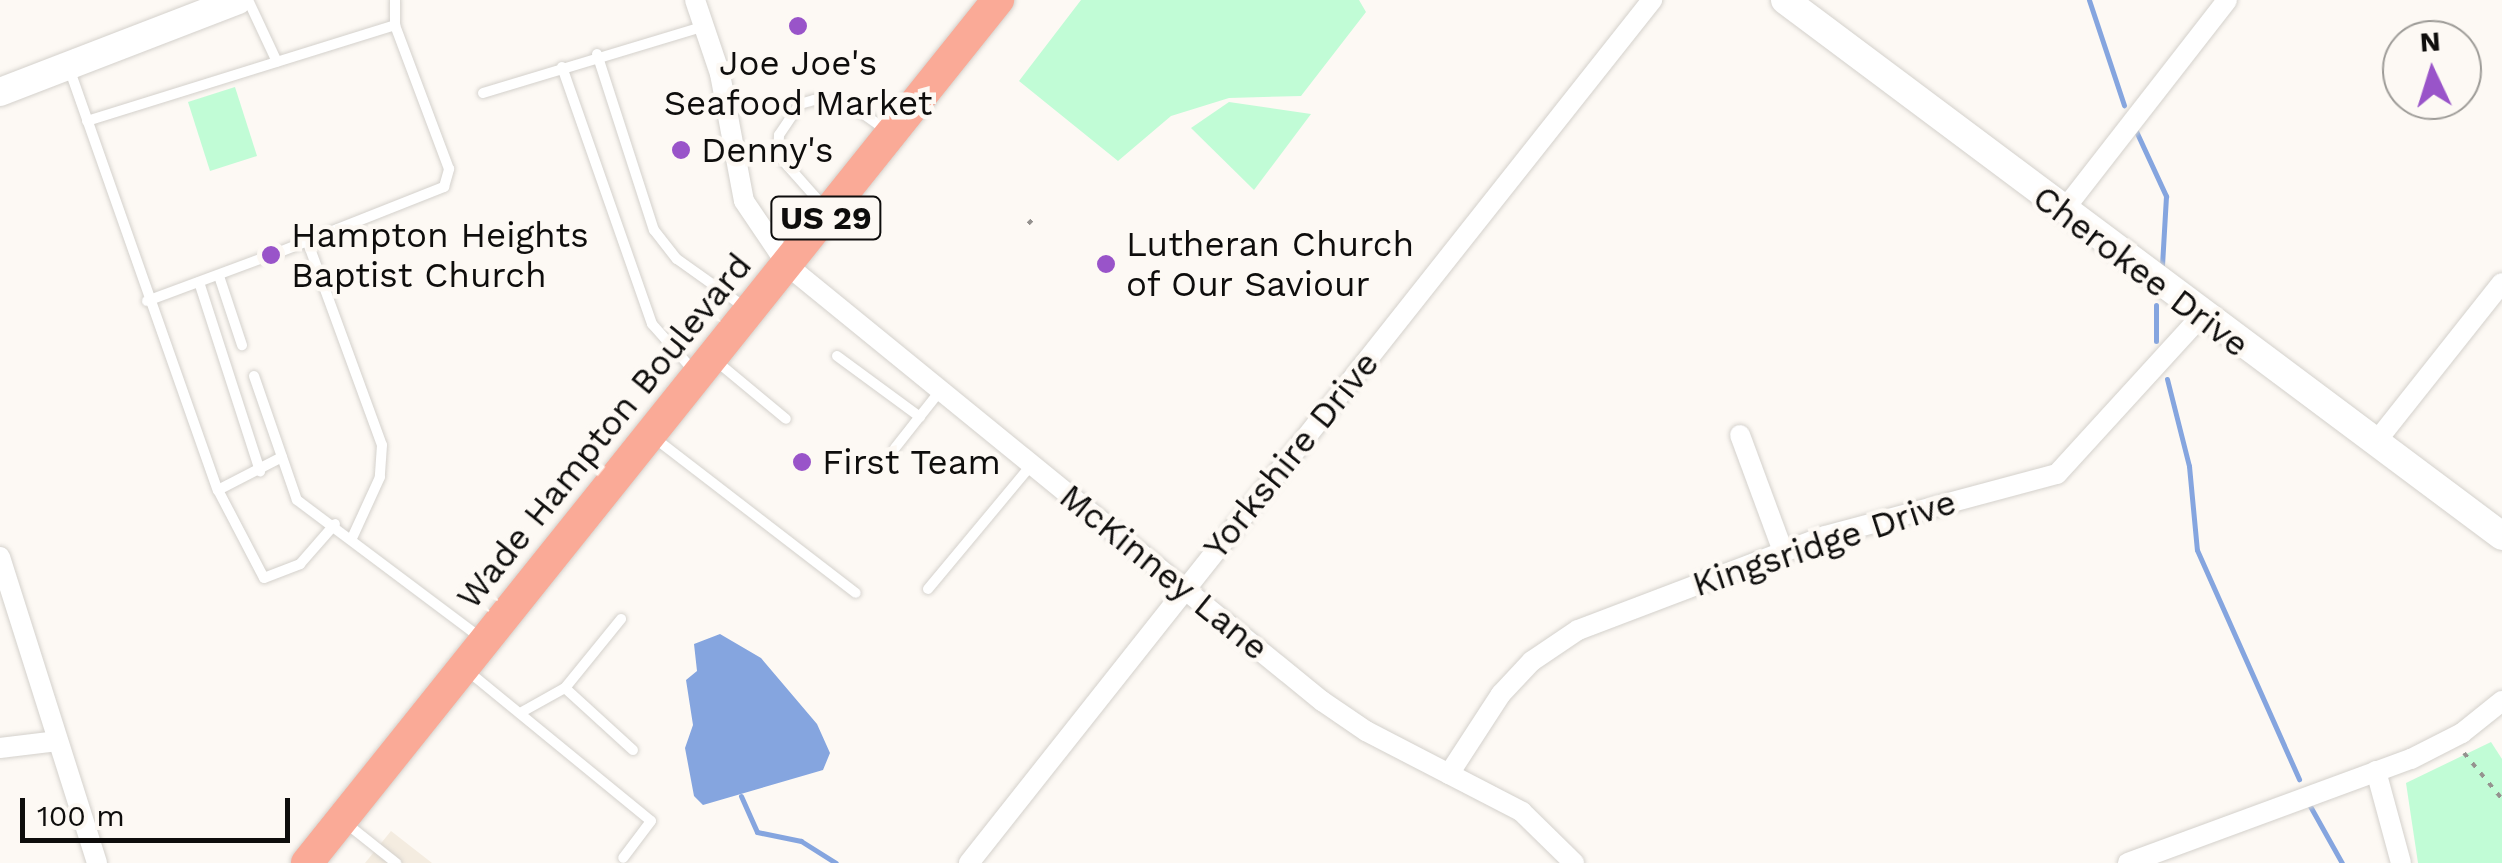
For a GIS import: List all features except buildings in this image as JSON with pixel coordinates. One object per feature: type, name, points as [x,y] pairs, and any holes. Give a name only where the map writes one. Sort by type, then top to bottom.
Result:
[{"type":"main road","name":"Wade Hampton Boulevard","points":[[308,863],[752,312],[781,257],[830,213],[998,0]]},
{"type":"street","points":[[0,92],[238,0]]},
{"type":"street","name":"McKinney Lane","points":[[695,0],[706,26],[744,201],[781,257],[1322,700],[1522,812],[1574,863]]},
{"type":"street","name":"Yorkshire Drive","points":[[969,863],[1652,0]]},
{"type":"street","name":"Cherokee Drive","points":[[1784,0],[2202,316],[2502,536]]},
{"type":"street","points":[[2063,211],[2227,0]]},
{"type":"street","points":[[2375,443],[2502,283]]},
{"type":"street","name":"Kingsridge Drive","points":[[1449,774],[1501,694],[1553,644],[1783,551],[2056,474],[2081,455],[2202,316]]},
{"type":"street","points":[[1740,435],[1783,551]]},
{"type":"street","points":[[0,557],[97,863]]},
{"type":"street","points":[[2128,863],[2454,738],[2502,701]]},
{"type":"street","points":[[0,748],[58,741]]},
{"type":"street","points":[[2376,771],[2400,863]]},
{"type":"lane","points":[[248,0],[277,62]]},
{"type":"lane","points":[[277,253],[444,187],[449,169],[395,25],[395,0]]},
{"type":"lane","points":[[86,121],[395,25]]},
{"type":"lane","points":[[483,92],[598,54],[706,26]]},
{"type":"lane","points":[[598,54],[654,230],[677,259],[752,312]]},
{"type":"lane","points":[[68,66],[147,301],[218,490],[264,578],[300,564],[335,524]]},
{"type":"lane","points":[[562,66],[652,324],[707,368],[786,419]]},
{"type":"lane","points":[[830,213],[778,155],[779,136],[800,104],[860,112],[892,135]]},
{"type":"lane","points":[[308,243],[382,444],[380,477],[353,536]]},
{"type":"lane","points":[[147,301],[265,256]]},
{"type":"lane","points":[[219,276],[242,345]]},
{"type":"lane","points":[[199,282],[260,470]]},
{"type":"lane","points":[[837,356],[920,416]]},
{"type":"lane","points":[[254,376],[297,500],[353,536],[485,642]]},
{"type":"lane","points":[[896,448],[940,391]]},
{"type":"lane","points":[[652,436],[856,593]]},
{"type":"lane","points":[[218,490],[282,457]]},
{"type":"lane","points":[[928,589],[1032,464]]},
{"type":"lane","points":[[520,714],[565,688],[621,619]]},
{"type":"lane","points":[[464,668],[651,821],[623,858]]},
{"type":"lane","points":[[565,688],[633,750]]},
{"type":"lane","points":[[342,820],[396,863]]},
{"type":"path","points":[[2454,738],[2502,799]]},
{"type":"shaded area","points":[[391,831],[432,863],[365,863]]},
{"type":"green space","points":[[1081,0],[1359,0],[1366,12],[1301,96],[1229,98],[1171,116],[1118,161],[1019,81]]},
{"type":"green space","points":[[235,87],[257,156],[210,171],[188,102]]},
{"type":"green space","points":[[1229,102],[1311,114],[1254,190],[1191,128]]},
{"type":"green space","points":[[2491,742],[2502,759],[2502,863],[2418,863],[2406,783]]},
{"type":"water","points":[[720,634],[761,658],[817,724],[830,753],[823,770],[703,805],[694,796],[685,748],[693,725],[686,680],[697,671],[694,644]]},
{"type":"waterway","points":[[2089,0],[2124,105]]},
{"type":"waterway","points":[[2136,131],[2166,196],[2162,266]]},
{"type":"waterway","points":[[2156,305],[2156,341]]},
{"type":"waterway","points":[[2167,379],[2189,466],[2197,550],[2299,779]]},
{"type":"waterway","points":[[741,796],[757,832],[801,841],[836,863]]},
{"type":"waterway","points":[[2310,806],[2342,863]]},
{"type":"place","name":"Joe Joe's Seafood Market","points":[[798,26]]},
{"type":"place","name":"Denny's","points":[[681,150]]},
{"type":"place","name":"Hampton Heights Baptist Church","points":[[271,255]]},
{"type":"place","name":"Lutheran Church of Our Saviour","points":[[1106,264]]},
{"type":"place","name":"First Team","points":[[802,462]]}]
